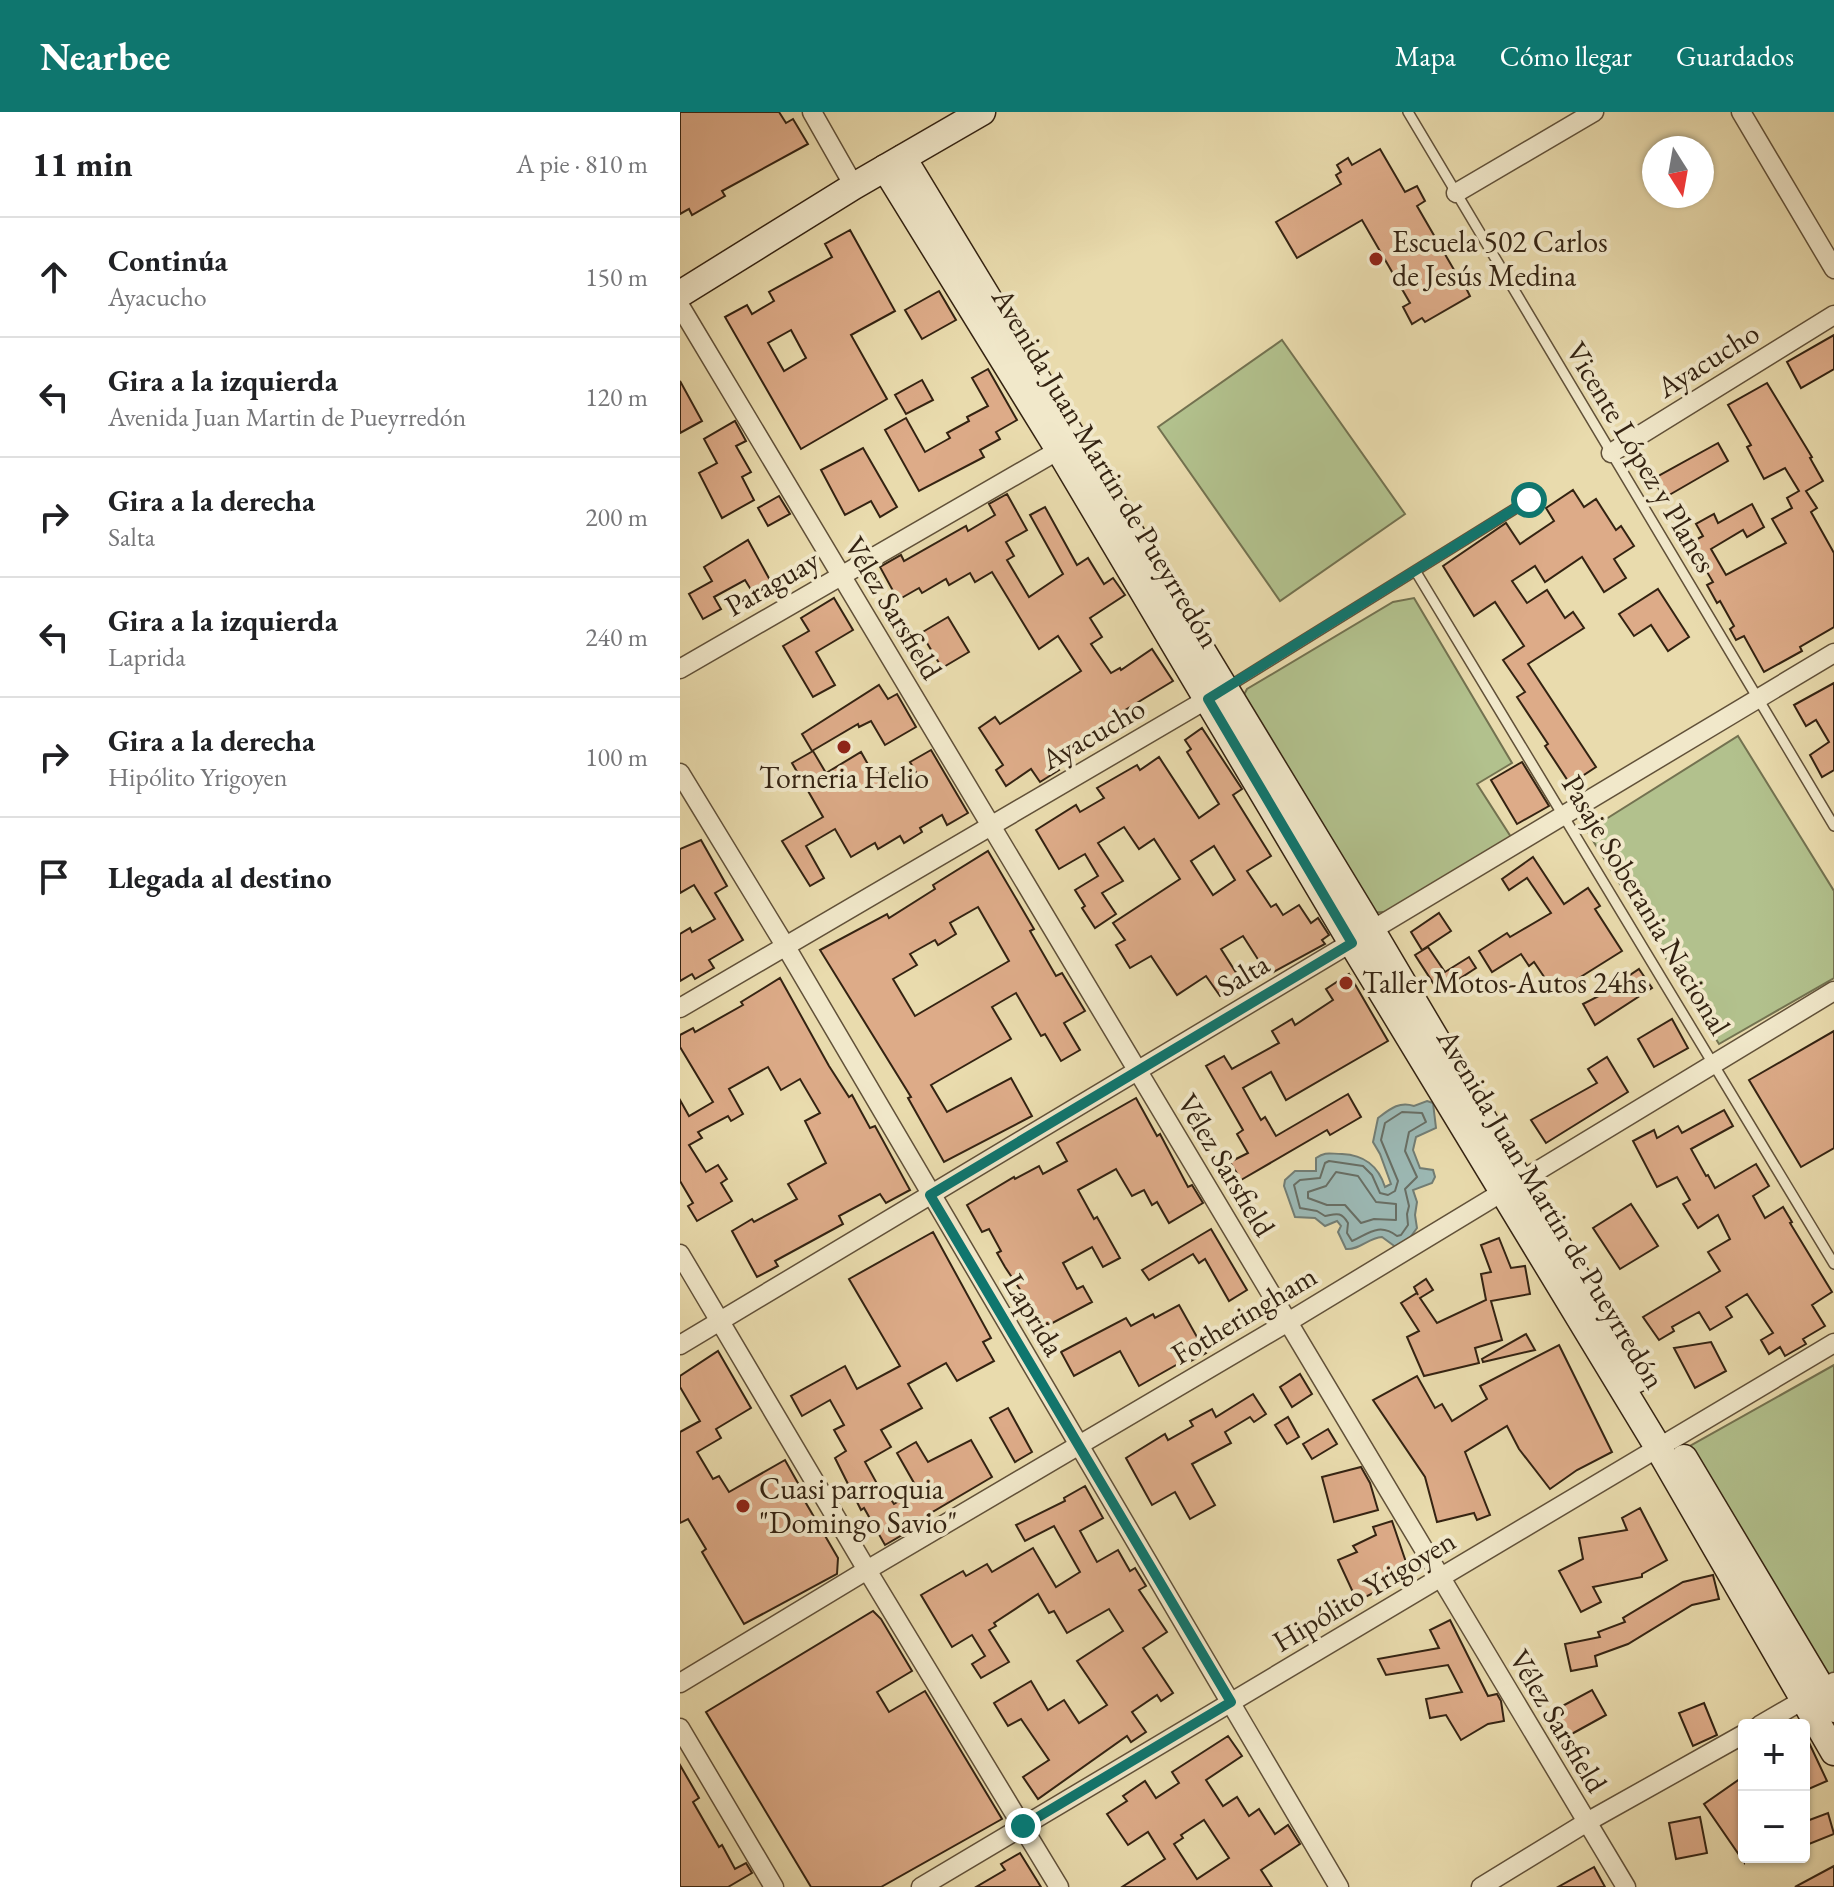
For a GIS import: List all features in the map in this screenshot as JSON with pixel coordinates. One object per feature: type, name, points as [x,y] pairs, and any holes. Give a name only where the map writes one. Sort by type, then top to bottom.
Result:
[{"type":"main road","points":[[680,294],[854,186],[982,112]]},
{"type":"main road","name":"Avenida Juan Martin de Pueyrredón","points":[[894,163],[1059,450],[1216,694]]},
{"type":"main road","name":"Avenida Juan Martin de Pueyrredón","points":[[894,163],[1665,1443],[1823,1695],[1834,1752]]},
{"type":"street","points":[[812,112],[854,186]]},
{"type":"street","points":[[1456,193],[1594,112]]},
{"type":"street","points":[[1741,112],[1834,269]]},
{"type":"street","name":"Vélez Sarsfield","points":[[680,306],[1626,1887]]},
{"type":"street","name":"Ayacucho","points":[[1611,453],[1834,315]]},
{"type":"street","name":"Paraguay","points":[[680,669],[1059,450]]},
{"type":"street","name":"Salta","points":[[680,1345],[1834,653]]},
{"type":"street","name":"Ayacucho","points":[[680,1008],[1216,694]]},
{"type":"street","name":"Laprida","points":[[680,773],[786,947],[1339,1887]]},
{"type":"street","name":"Fotheringham","points":[[680,1683],[1288,1322],[1834,991]]},
{"type":"street","points":[[680,1254],[1059,1887]]},
{"type":"street","name":"Hipólito Yrigoyen","points":[[921,1887],[1834,1343]]},
{"type":"street","points":[[1773,1719],[1823,1695]]},
{"type":"street","points":[[680,1728],[774,1887]]},
{"type":"street","points":[[1481,1887],[1587,1822],[1738,1737]]},
{"type":"lane","name":"Vicente López y Planes","points":[[1408,112],[1834,826]]},
{"type":"lane","name":"Ayacucho","points":[[1216,694],[1529,500]]},
{"type":"lane","name":"Pasaje Soberania Nacional","points":[[1416,572],[1834,1264]]},
{"type":"green space","points":[[1282,340],[1405,514],[1280,601],[1158,427]]},
{"type":"green space","points":[[1414,598],[1512,763],[1477,784],[1511,837],[1395,911],[1371,913],[1239,704],[1247,689],[1393,602]]},
{"type":"green space","points":[[1738,736],[1834,891],[1834,978],[1719,1044],[1587,831]]},
{"type":"green space","points":[[1834,1365],[1834,1672],[1829,1675],[1788,1618],[1690,1446]]},
{"type":"water","points":[[1427,1101],[1433,1103],[1436,1128],[1416,1137],[1413,1150],[1420,1168],[1433,1170],[1435,1177],[1432,1183],[1413,1190],[1417,1202],[1417,1228],[1404,1246],[1397,1248],[1382,1237],[1346,1249],[1338,1232],[1341,1226],[1337,1221],[1325,1226],[1315,1218],[1295,1217],[1284,1186],[1285,1180],[1295,1171],[1316,1171],[1316,1158],[1323,1154],[1363,1159],[1374,1167],[1385,1187],[1391,1184],[1373,1142],[1378,1118],[1399,1105],[1414,1106]]},
{"type":"building","points":[[680,112],[779,112],[786,123],[793,119],[808,144],[722,191],[725,196],[692,215],[689,209],[680,214]]},
{"type":"building","points":[[1380,149],[1405,192],[1417,186],[1425,201],[1417,206],[1457,275],[1466,270],[1474,284],[1466,288],[1470,296],[1425,322],[1422,318],[1412,324],[1403,307],[1410,303],[1362,220],[1297,258],[1276,222],[1341,184],[1336,175],[1341,172],[1337,165],[1348,158],[1352,165]]},
{"type":"building","points":[[850,230],[895,311],[851,335],[887,399],[801,449],[725,317],[747,305],[752,314],[774,301],[769,292],[832,257],[825,244]],"holes":[[[791,330],[806,358],[784,371],[768,343]]]},
{"type":"building","points":[[939,291],[956,320],[922,339],[905,310]]},
{"type":"building","points":[[1834,335],[1834,369],[1801,388],[1787,362]]},
{"type":"building","points":[[988,369],[1017,420],[996,432],[1000,439],[980,450],[984,457],[919,491],[885,430],[906,418],[925,452],[950,438],[947,433],[988,406],[972,378]]},
{"type":"building","points":[[922,380],[933,400],[906,414],[895,395]]},
{"type":"building","points":[[680,381],[702,421],[680,433]]},
{"type":"building","points":[[1767,383],[1823,481],[1806,491],[1817,508],[1811,512],[1834,553],[1834,627],[1800,647],[1802,651],[1764,672],[1744,636],[1736,640],[1730,629],[1734,626],[1707,585],[1713,582],[1690,543],[1703,536],[1696,524],[1714,514],[1718,523],[1752,504],[1764,527],[1747,537],[1743,530],[1711,549],[1726,575],[1786,543],[1772,519],[1792,508],[1787,498],[1799,491],[1785,468],[1764,479],[1747,447],[1751,445],[1728,405]]},
{"type":"building","points":[[735,421],[746,441],[736,446],[751,472],[742,477],[754,500],[722,518],[699,473],[717,463],[704,439]]},
{"type":"building","points":[[1718,443],[1728,461],[1664,498],[1653,479]]},
{"type":"building","points":[[863,448],[897,507],[880,517],[871,501],[845,515],[821,470]]},
{"type":"building","points":[[1573,490],[1584,507],[1596,499],[1616,530],[1621,526],[1634,546],[1614,559],[1626,578],[1604,592],[1582,557],[1545,582],[1535,566],[1512,581],[1527,603],[1547,590],[1565,618],[1573,612],[1584,628],[1528,664],[1596,767],[1570,784],[1517,697],[1525,692],[1503,660],[1524,646],[1495,602],[1474,616],[1443,566],[1506,523],[1520,544],[1554,521],[1546,508]]},
{"type":"building","points":[[1007,494],[1027,530],[1006,542],[1014,556],[1007,560],[1029,597],[1063,574],[1030,515],[1045,507],[1077,565],[1088,558],[1104,584],[1113,578],[1125,595],[1090,618],[1102,637],[1091,644],[1111,673],[1121,670],[1152,649],[1173,681],[1112,718],[1115,722],[1053,762],[1059,770],[1040,782],[1031,769],[1006,786],[996,770],[1003,765],[979,728],[995,717],[1000,724],[1081,671],[1058,636],[1039,649],[992,572],[975,582],[970,573],[949,585],[946,579],[922,593],[919,588],[898,600],[880,567],[901,555],[904,561],[966,526],[968,531],[995,515],[989,504]]},
{"type":"building","points":[[779,496],[790,514],[768,526],[758,508]]},
{"type":"building","points":[[748,540],[771,582],[753,593],[745,580],[714,597],[721,609],[703,619],[689,594],[712,581],[704,567]]},
{"type":"building","points":[[1658,589],[1689,637],[1668,651],[1651,625],[1634,636],[1619,614]]},
{"type":"building","points":[[834,598],[853,630],[816,652],[835,685],[813,697],[783,646],[809,631],[801,618]]},
{"type":"building","points":[[948,617],[969,652],[942,668],[921,633]]},
{"type":"building","points":[[1834,683],[1834,770],[1822,777],[1810,755],[1829,742],[1816,720],[1806,726],[1794,705]]},
{"type":"building","points":[[879,685],[888,699],[897,694],[916,727],[885,745],[871,721],[859,727],[858,724],[812,751],[802,734]]},
{"type":"building","points":[[1202,728],[1242,789],[1233,795],[1271,856],[1247,871],[1271,907],[1276,904],[1283,915],[1299,905],[1311,923],[1318,918],[1329,935],[1322,940],[1325,944],[1268,975],[1243,936],[1221,949],[1242,982],[1220,996],[1206,976],[1177,995],[1151,956],[1130,968],[1116,945],[1125,940],[1113,923],[1180,879],[1154,839],[1139,849],[1124,827],[1098,843],[1123,881],[1102,893],[1116,914],[1095,928],[1075,890],[1098,876],[1085,854],[1059,869],[1036,830],[1076,805],[1080,812],[1104,798],[1097,788],[1137,765],[1140,770],[1159,757],[1199,818],[1219,804],[1187,752],[1191,749],[1185,740]],"holes":[[[1214,846],[1235,880],[1213,895],[1191,861]]]},
{"type":"building","points":[[931,750],[968,813],[947,825],[942,815],[920,828],[922,832],[904,843],[900,836],[878,849],[875,843],[851,857],[835,829],[806,846],[824,878],[810,886],[782,841],[823,817],[792,763],[813,751],[826,773],[861,752],[874,775],[885,768],[895,786],[917,774],[910,762]]},
{"type":"building","points":[[1522,762],[1549,806],[1517,824],[1491,780]]},
{"type":"building","points":[[701,840],[727,886],[715,893],[743,940],[709,960],[714,968],[695,979],[692,974],[680,981],[680,934],[690,928],[692,932],[715,919],[694,885],[680,893],[680,849]]},
{"type":"building","points":[[988,851],[1034,929],[1030,931],[1056,976],[1062,973],[1085,1011],[1064,1023],[1080,1050],[1061,1061],[1045,1034],[1041,1036],[1016,993],[992,1007],[1011,1039],[931,1085],[947,1112],[1011,1078],[1032,1116],[944,1162],[908,1098],[911,1097],[820,950],[887,914],[889,918],[935,889],[933,885]],"holes":[[[978,907],[1009,961],[915,1016],[893,979],[917,965],[910,954],[935,940],[938,945],[956,934],[950,923]]]},
{"type":"building","points":[[1533,857],[1564,904],[1588,888],[1600,906],[1595,909],[1622,951],[1555,993],[1534,962],[1529,966],[1521,954],[1492,972],[1479,951],[1507,933],[1510,937],[1551,913],[1527,878],[1509,890],[1502,879]]},
{"type":"building","points":[[1439,913],[1451,931],[1422,950],[1411,932]]},
{"type":"building","points":[[1428,947],[1445,972],[1469,957],[1476,968],[1439,992],[1415,955]]},
{"type":"building","points":[[1639,969],[1652,988],[1595,1025],[1583,1004]]},
{"type":"building","points":[[1349,974],[1388,1041],[1286,1100],[1271,1072],[1243,1088],[1261,1120],[1265,1117],[1276,1136],[1348,1094],[1361,1117],[1330,1135],[1327,1130],[1241,1180],[1230,1162],[1248,1153],[1237,1134],[1243,1130],[1206,1066],[1224,1056],[1232,1069],[1279,1043],[1272,1031],[1292,1019],[1295,1025],[1333,1000],[1326,989]]},
{"type":"building","points":[[780,978],[829,1066],[849,1097],[852,1095],[870,1128],[875,1126],[910,1190],[886,1203],[880,1194],[839,1216],[843,1224],[775,1261],[778,1266],[757,1277],[732,1231],[797,1199],[788,1184],[826,1163],[805,1121],[820,1113],[800,1079],[781,1090],[768,1067],[729,1089],[743,1114],[731,1121],[728,1116],[698,1132],[702,1138],[689,1145],[706,1172],[718,1165],[727,1179],[721,1183],[732,1201],[697,1221],[688,1206],[693,1203],[680,1181],[680,1100],[689,1116],[713,1102],[680,1047],[680,1035],[693,1028],[695,1032],[743,1005],[741,1002]]},
{"type":"building","points":[[1672,1019],[1688,1048],[1654,1067],[1638,1039]]},
{"type":"building","points":[[1834,1031],[1834,1148],[1801,1167],[1749,1080]]},
{"type":"building","points":[[1607,1057],[1628,1092],[1546,1143],[1531,1120],[1597,1083],[1588,1069]]},
{"type":"building","points":[[1136,1098],[1157,1136],[1160,1134],[1188,1187],[1192,1185],[1203,1203],[1169,1223],[1157,1202],[1152,1205],[1144,1190],[1132,1196],[1116,1169],[1078,1190],[1120,1258],[1103,1267],[1092,1247],[1063,1263],[1077,1289],[1083,1286],[1092,1302],[1045,1327],[997,1253],[1001,1251],[989,1229],[982,1232],[967,1205],[1039,1166],[1043,1174],[1067,1161],[1057,1143]]},
{"type":"building","points":[[1724,1110],[1733,1126],[1691,1149],[1706,1176],[1715,1188],[1756,1164],[1769,1186],[1753,1196],[1765,1218],[1783,1207],[1832,1292],[1812,1305],[1825,1326],[1803,1339],[1806,1344],[1785,1356],[1780,1347],[1769,1354],[1761,1340],[1773,1333],[1747,1294],[1726,1307],[1732,1317],[1710,1330],[1699,1312],[1672,1327],[1674,1331],[1659,1340],[1643,1317],[1720,1271],[1708,1252],[1730,1239],[1718,1215],[1698,1228],[1683,1204],[1690,1200],[1677,1177],[1657,1187],[1633,1141],[1654,1130],[1657,1138],[1678,1126],[1682,1133]]},
{"type":"building","points":[[1631,1204],[1658,1246],[1620,1269],[1593,1228]]},
{"type":"building","points":[[1211,1229],[1247,1290],[1229,1301],[1205,1259],[1199,1263],[1193,1254],[1149,1280],[1142,1270]]},
{"type":"building","points":[[933,1232],[991,1338],[983,1342],[994,1361],[957,1381],[946,1363],[908,1384],[922,1408],[881,1430],[891,1447],[865,1462],[886,1500],[890,1498],[894,1504],[918,1490],[897,1453],[916,1442],[928,1462],[971,1440],[992,1477],[907,1527],[909,1531],[885,1545],[864,1508],[861,1510],[835,1458],[846,1451],[834,1430],[844,1425],[830,1400],[802,1416],[791,1396],[845,1366],[857,1389],[900,1366],[849,1279]]},
{"type":"building","points":[[1499,1238],[1511,1268],[1525,1266],[1530,1294],[1491,1301],[1502,1340],[1475,1348],[1479,1363],[1424,1376],[1407,1337],[1419,1331],[1401,1303],[1417,1293],[1414,1287],[1426,1279],[1433,1290],[1420,1298],[1437,1323],[1486,1300],[1481,1274],[1491,1272],[1481,1245]]},
{"type":"building","points":[[1179,1305],[1206,1353],[1187,1363],[1185,1360],[1139,1386],[1120,1351],[1074,1376],[1061,1352],[1126,1318],[1131,1326]]},
{"type":"building","points":[[1526,1334],[1535,1350],[1483,1362],[1482,1359]]},
{"type":"building","points":[[1711,1342],[1726,1371],[1695,1388],[1674,1348]]},
{"type":"building","points":[[1559,1345],[1612,1452],[1577,1470],[1550,1489],[1519,1449],[1507,1426],[1465,1452],[1490,1515],[1477,1520],[1474,1513],[1437,1522],[1425,1477],[1373,1400],[1417,1376],[1435,1408],[1442,1404],[1452,1421],[1487,1399],[1480,1386]]},
{"type":"building","points":[[718,1351],[751,1408],[716,1429],[721,1438],[697,1452],[713,1479],[719,1476],[729,1492],[785,1460],[799,1485],[796,1486],[838,1558],[837,1574],[744,1624],[702,1552],[706,1549],[688,1519],[680,1523],[680,1432],[700,1421],[680,1387],[680,1376]]},
{"type":"building","points":[[1300,1374],[1312,1394],[1292,1407],[1280,1387]]},
{"type":"building","points":[[1253,1394],[1266,1414],[1254,1422],[1250,1417],[1225,1432],[1231,1443],[1192,1464],[1215,1505],[1190,1519],[1175,1492],[1152,1505],[1126,1458],[1165,1434],[1168,1440],[1193,1426],[1190,1421],[1212,1409],[1216,1417]]},
{"type":"building","points":[[1008,1408],[1032,1452],[1015,1462],[990,1418]]},
{"type":"building","points":[[1288,1417],[1299,1437],[1287,1444],[1275,1425]]},
{"type":"building","points":[[1328,1429],[1337,1444],[1312,1459],[1303,1444]]},
{"type":"building","points":[[1361,1467],[1370,1483],[1378,1510],[1334,1522],[1322,1477]]},
{"type":"building","points":[[1085,1486],[1103,1518],[1080,1531],[1097,1562],[1118,1550],[1130,1571],[1135,1568],[1146,1586],[1139,1590],[1167,1632],[1143,1648],[1173,1693],[1161,1701],[1157,1695],[1132,1712],[1146,1732],[1131,1742],[1127,1736],[1038,1799],[1023,1777],[1049,1760],[1021,1719],[1008,1726],[994,1703],[1031,1681],[1048,1710],[1064,1700],[1079,1723],[1107,1705],[1077,1661],[1123,1631],[1109,1609],[1067,1633],[1054,1611],[1049,1613],[1038,1594],[994,1623],[996,1626],[989,1630],[1009,1662],[981,1678],[972,1664],[985,1656],[972,1635],[952,1647],[921,1595],[963,1571],[966,1576],[987,1564],[992,1572],[1033,1548],[1056,1587],[1080,1572],[1054,1526],[1025,1541],[1016,1525],[1065,1501],[1064,1498]]},
{"type":"building","points":[[1640,1508],[1667,1560],[1642,1574],[1642,1577],[1593,1587],[1601,1602],[1581,1612],[1559,1571],[1583,1559],[1579,1538],[1627,1530],[1622,1518]]},
{"type":"building","points":[[1392,1521],[1408,1568],[1384,1575],[1390,1585],[1357,1601],[1338,1560],[1357,1552],[1353,1546],[1376,1535],[1373,1527]]},
{"type":"building","points":[[1713,1575],[1719,1599],[1692,1605],[1628,1644],[1595,1656],[1597,1666],[1571,1671],[1565,1644],[1600,1637],[1598,1632],[1625,1622],[1623,1618],[1683,1582]]},
{"type":"building","points":[[873,1611],[912,1671],[877,1692],[889,1712],[925,1691],[1002,1819],[881,1887],[811,1887],[706,1712]]},
{"type":"building","points":[[1450,1620],[1488,1696],[1497,1694],[1501,1701],[1504,1721],[1488,1724],[1461,1740],[1446,1715],[1430,1718],[1426,1699],[1462,1692],[1448,1665],[1386,1675],[1378,1659],[1439,1648],[1430,1630]]},
{"type":"building","points":[[1592,1690],[1606,1715],[1568,1736],[1555,1710]]},
{"type":"building","points":[[1704,1703],[1717,1735],[1693,1746],[1679,1713]]},
{"type":"building","points":[[1228,1736],[1242,1756],[1206,1780],[1223,1806],[1237,1797],[1249,1816],[1259,1809],[1275,1834],[1288,1825],[1300,1844],[1261,1870],[1272,1887],[1122,1887],[1165,1859],[1148,1832],[1128,1845],[1107,1814],[1127,1801],[1123,1796],[1145,1781],[1156,1798],[1179,1783],[1172,1772]],"holes":[[[1204,1820],[1229,1858],[1197,1879],[1174,1844],[1183,1838],[1181,1835]]]},
{"type":"building","points":[[1810,1745],[1827,1781],[1810,1788]]},
{"type":"building","points":[[680,1765],[699,1798],[693,1802],[719,1847],[722,1845],[735,1869],[746,1863],[752,1873],[728,1887],[680,1887]]},
{"type":"building","points":[[1738,1780],[1738,1853],[1704,1804]]},
{"type":"building","points":[[1828,1813],[1834,1834],[1810,1844],[1810,1820]]},
{"type":"building","points":[[1700,1817],[1707,1853],[1676,1859],[1669,1823]]},
{"type":"building","points":[[1020,1853],[1041,1887],[976,1887],[1005,1870],[1001,1864]]},
{"type":"building","points":[[1834,1866],[1834,1887],[1795,1887]]},
{"type":"building","points":[[1594,1867],[1605,1887],[1558,1887]]},
{"type":"place","name":"Escuela 502 Carlos de Jesús Medina","points":[[1376,259]]},
{"type":"place","name":"Torneria Helio","points":[[844,747]]},
{"type":"place","name":"Taller Motos-Autos 24hs","points":[[1346,983]]},
{"type":"place","name":"Cuasi parroquia \"Domingo Savio\"","points":[[743,1506]]},
{"type":"route","points":[[1023,1826],[1231,1702],[930,1195],[1352,943],[1208,699],[1529,500]]}]
